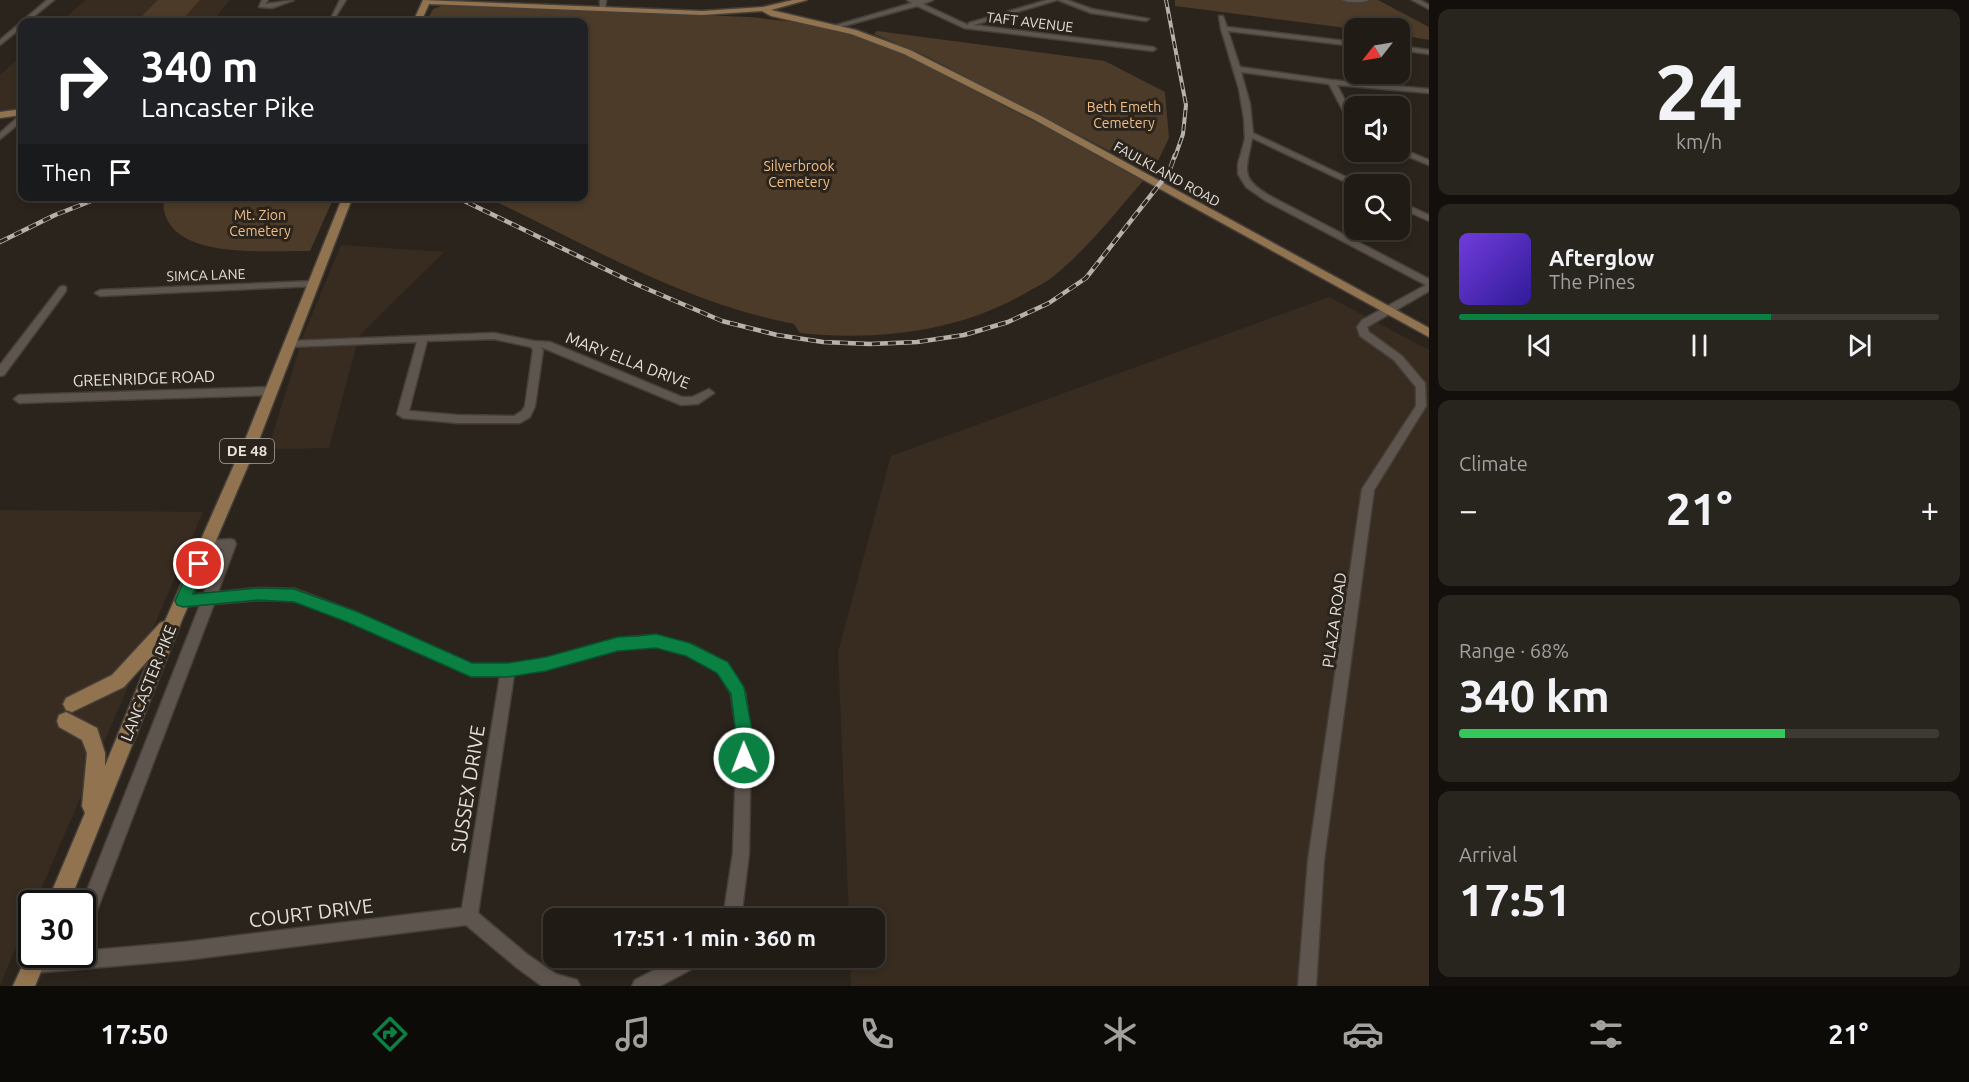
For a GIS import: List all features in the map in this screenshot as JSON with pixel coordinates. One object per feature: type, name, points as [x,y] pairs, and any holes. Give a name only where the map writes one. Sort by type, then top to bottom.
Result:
[{"type":"main road","points":[[702,13],[762,9],[803,0]]},
{"type":"main road","points":[[419,18],[427,1],[603,4],[781,18]]},
{"type":"main road","name":"FAULKLAND ROAD","points":[[762,9],[762,14],[820,23]]},
{"type":"main road","name":"FAULKLAND ROAD","points":[[762,9],[871,38],[907,52],[1036,117],[1385,311],[1429,333]]},
{"type":"main road","points":[[0,116],[18,113]]},
{"type":"main road","name":"LANCASTER PIKE","points":[[63,890],[271,391],[346,201]]},
{"type":"main road","points":[[91,821],[96,753],[90,734],[69,712],[118,681],[174,620]]},
{"type":"main road","points":[[24,986],[31,968]]},
{"type":"street","points":[[29,18],[51,0]]},
{"type":"street","points":[[265,0],[261,6],[272,6],[291,0]]},
{"type":"street","points":[[334,15],[343,0]]},
{"type":"street","points":[[833,27],[914,2],[930,0]]},
{"type":"street","points":[[964,26],[1054,0]]},
{"type":"street","points":[[1061,0],[1091,11],[1146,19]]},
{"type":"street","points":[[1345,0],[1366,0]]},
{"type":"street","points":[[1415,0],[1429,7]]},
{"type":"street","name":"TAFT AVENUE","points":[[914,2],[964,26],[1153,49]]},
{"type":"street","points":[[1221,17],[1237,69],[1249,134],[1242,173],[1254,189],[1429,285]]},
{"type":"street","points":[[0,43],[18,27]]},
{"type":"street","points":[[1224,29],[1344,43]]},
{"type":"street","points":[[1410,49],[1429,52]]},
{"type":"street","points":[[1237,69],[1332,82],[1429,91]]},
{"type":"street","points":[[1332,82],[1344,105]]},
{"type":"street","points":[[0,137],[18,121]]},
{"type":"street","points":[[1249,134],[1344,178]]},
{"type":"street","points":[[1410,154],[1429,163]]},
{"type":"street","points":[[1410,209],[1429,218]]},
{"type":"street","name":"SIMCA LANE","points":[[100,293],[313,284]]},
{"type":"street","points":[[1385,311],[1429,285]]},
{"type":"street","points":[[0,372],[63,290]]},
{"type":"street","name":"PLAZA ROAD","points":[[1307,986],[1316,860],[1368,489],[1421,406],[1421,386],[1398,358],[1364,334],[1362,327],[1366,322],[1385,311]]},
{"type":"street","name":"MARY ELLA DRIVE","points":[[290,344],[494,336],[534,344],[546,344],[681,401],[694,401],[709,393]]},
{"type":"street","points":[[423,338],[403,414],[516,420],[526,414],[530,406],[538,350],[534,344]]},
{"type":"street","name":"GREENRIDGE ROAD","points":[[19,399],[271,391]]},
{"type":"street","points":[[96,890],[230,544],[207,545]]},
{"type":"street","points":[[183,601],[258,594],[294,595],[353,617],[471,670],[508,670],[546,664],[618,644],[656,641],[690,650],[722,668],[738,692],[744,735],[741,853],[733,908]]},
{"type":"street","name":"SUSSEX DRIVE","points":[[470,916],[508,670]]},
{"type":"street","points":[[470,916],[522,961],[552,982],[571,986]]},
{"type":"street","name":"COURT DRIVE","points":[[96,956],[184,951],[470,916]]},
{"type":"street","points":[[641,986],[676,968]]},
{"type":"shaded area","points":[[86,0],[230,0],[215,18],[65,18]]},
{"type":"shaded area","points":[[18,59],[18,110],[0,113],[0,75]]},
{"type":"shaded area","points":[[341,245],[444,252],[359,336],[329,448],[268,449],[304,334]]},
{"type":"shaded area","points":[[1329,297],[1429,350],[1429,986],[851,986],[850,968],[885,968],[885,908],[849,908],[838,652],[891,456]]},
{"type":"shaded area","points":[[0,510],[203,512],[41,890],[18,890],[18,943],[0,985]]},
{"type":"green space","points":[[158,0],[200,0],[184,18],[140,18]]},
{"type":"green space","points":[[1175,0],[1378,0],[1429,27],[1429,40],[1410,37],[1410,18],[1344,18],[1344,28],[1175,6]]},
{"type":"green space","name":"Silverbrook Cemetery","points":[[444,5],[750,17],[802,23],[845,32],[899,52],[1049,129],[1143,181],[1068,264],[1047,281],[1003,305],[947,324],[889,334],[859,336],[800,333],[794,324],[714,302],[675,287],[494,201],[588,201],[588,18],[428,18],[433,9]]},
{"type":"green space","name":"Beth Emeth Cemetery","points":[[877,31],[1105,61],[1165,92],[1169,138],[1152,173],[924,55],[874,34]]},
{"type":"green space","name":"Mt. Zion Cemetery","points":[[164,201],[332,201],[310,251],[234,250],[195,242],[180,234],[169,223]]},
{"type":"railway","points":[[1166,0],[1186,105],[1183,134],[1175,157]]},
{"type":"railway","points":[[464,201],[638,285],[722,321],[777,335],[823,342],[870,344],[917,342],[964,335],[1008,322],[1049,303],[1086,278],[1169,172],[1175,155]]},
{"type":"railway","points":[[0,242],[55,215],[91,201]]},
{"type":"route","points":[[199,564],[183,601],[258,594],[294,595],[353,617],[471,670],[508,670],[546,664],[618,644],[637,642],[656,641],[690,650],[722,668],[738,692],[744,735],[744,758]]}]
